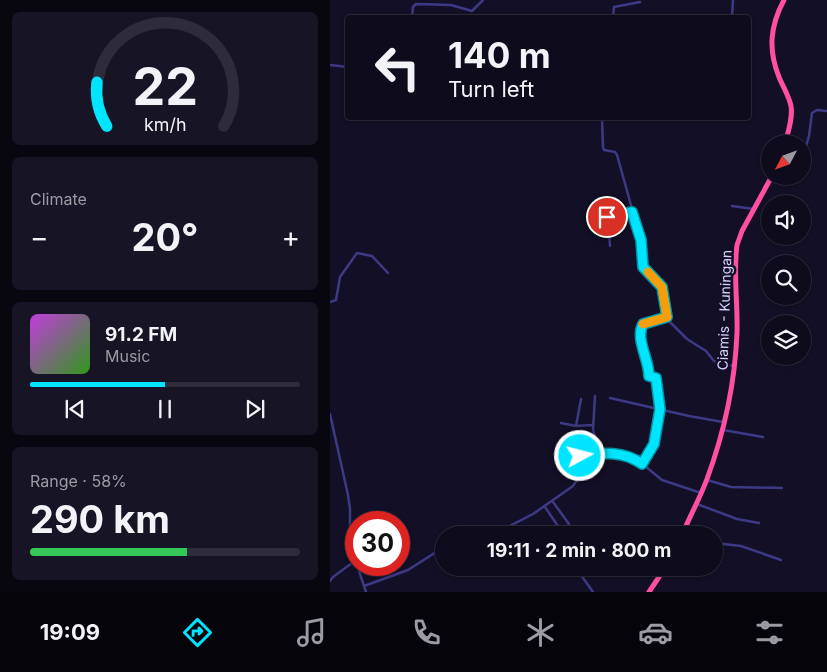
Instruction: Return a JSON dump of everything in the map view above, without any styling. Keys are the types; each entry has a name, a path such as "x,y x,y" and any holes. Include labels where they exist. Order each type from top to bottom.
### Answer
{"highway":[{"path":"784,0 775,21 771,48 776,71 791,107 787,135"},
{"name":"Ciamis - Kuningan","path":"686,526 707,480 724,422 737,334 737,248 742,231 767,185"},
{"path":"649,592 660,576"}],"street":[{"path":"412,15 413,7 416,4 451,5 472,11 483,0"},
{"path":"732,15 733,0"},
{"path":"613,15 614,7 640,2"},
{"path":"330,65 345,67"},
{"path":"809,135 813,112 817,110 827,111"},
{"path":"602,120 603,147 604,150 615,152 617,155 641,240 643,267 662,287 667,317 679,332 706,351 714,361 733,366"},
{"path":"732,206 755,209"},
{"path":"610,246 608,216 632,212"},
{"path":"330,302 336,300 340,277 357,253 372,256 388,273"},
{"path":"642,464 654,444 660,409 656,378 649,376 649,366 641,341 641,327 644,323 667,317"},
{"path":"595,396 593,430 600,453"},
{"path":"610,398 724,422"},
{"path":"576,426 580,399"},
{"path":"330,414 350,511"},
{"path":"561,424 576,426 593,425"},
{"path":"722,430 763,438"},
{"path":"511,526 553,502 576,483 578,478 576,458 600,453 620,453 642,464 662,480 701,493"},
{"path":"707,480 731,487 782,488"},
{"path":"553,502 569,524 568,526"},
{"path":"696,503 737,520 759,523"},
{"path":"545,507 558,526"},
{"path":"723,543 740,546 781,560"},
{"path":"364,586 408,570 435,554"},
{"path":"330,581 345,570"},
{"path":"361,576 366,592"},
{"path":"582,576 593,592"}],"slow traffic":[{"path":"643,324 667,317 662,287 648,272"}],"route":[{"path":"580,456 603,452 620,453 642,464 654,444 656,423 660,409 656,378 649,376 649,366 641,341 641,330 643,324 667,317 664,292 656,279 643,267 641,240 632,212 609,215 607,217"}]}
